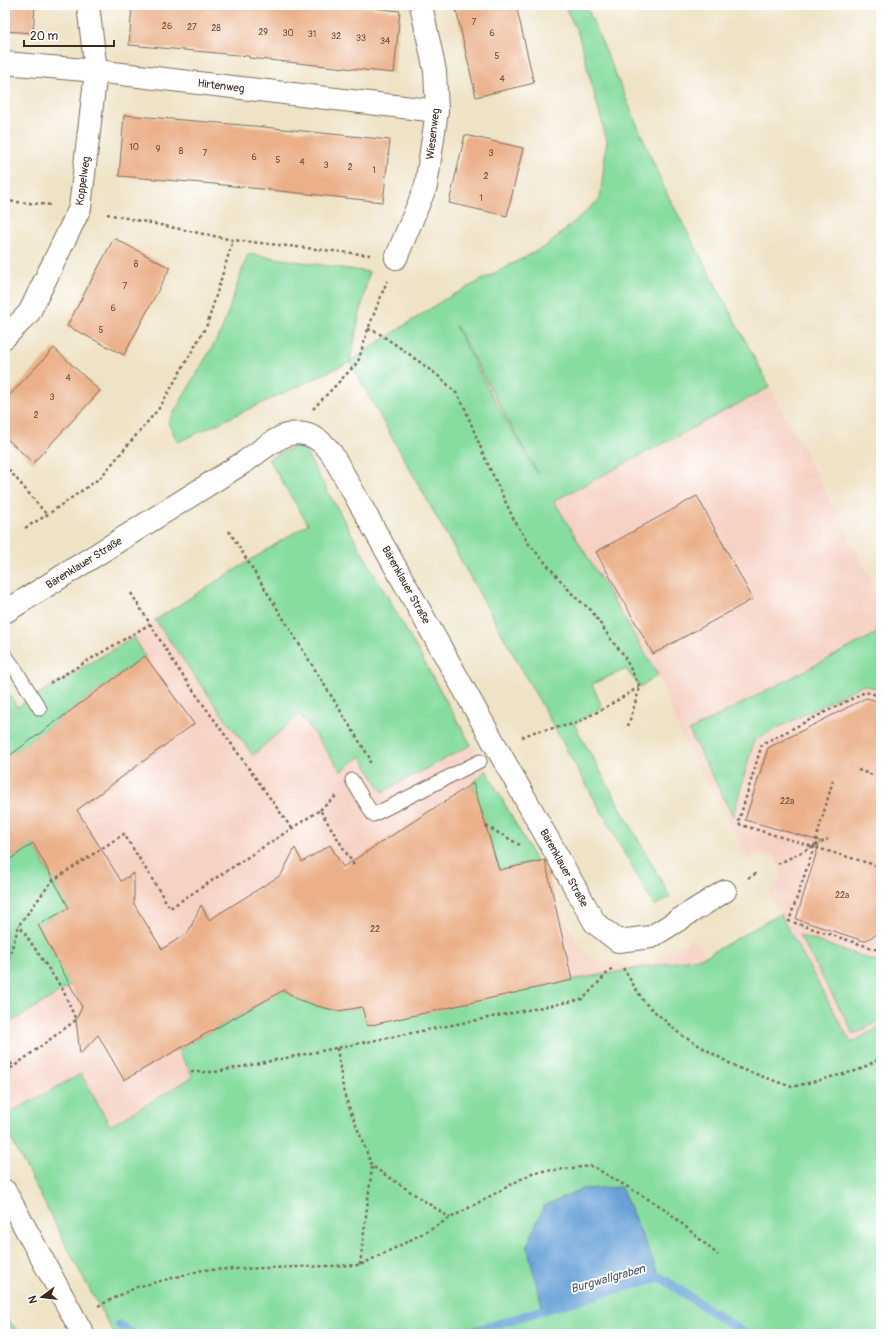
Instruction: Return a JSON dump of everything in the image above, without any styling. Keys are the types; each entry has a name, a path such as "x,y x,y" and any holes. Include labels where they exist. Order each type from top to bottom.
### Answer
{"street":[{"name":"Koppelweg","path":"5,337 29,313 80,208 96,71 88,5"},
{"name":"Wiesenweg","path":"396,258 426,186 437,111 435,71 421,5"},
{"name":"Hirtenweg","path":"5,63 96,71 437,111"},
{"name":"Bärenklauer Straße","path":"5,612 246,461 279,438 296,432 306,434 322,442 332,454 490,757 595,923 618,952"},
{"path":"618,952 651,937 725,891"},
{"path":"5,1192 79,1326"}],"lane":[{"path":"5,655 14,666 40,709"},
{"path":"352,780 373,815 490,757"}],"path":[{"path":"5,201 80,208 233,240 396,258"},
{"path":"25,528 47,515 100,478 160,407 207,325 233,240"},
{"path":"368,329 377,332 414,358 441,378 457,394 464,406 484,456 514,520 534,550 575,597 591,610 612,641 623,654 640,687 628,726"},
{"path":"5,465 47,515"},
{"path":"5,970 19,925 52,881 124,834 170,908 320,810 371,760 229,530"},
{"path":"130,593 178,669 292,828"},
{"path":"31,694 150,624"},
{"path":"490,757 510,742 534,732 574,724 640,687"},
{"path":"875,865 738,824 762,744 865,692 881,696"},
{"path":"858,770 881,778"},
{"path":"833,780 814,847 789,921 881,951"},
{"path":"320,810 354,867"},
{"path":"486,826 526,849"},
{"path":"778,864 828,839"},
{"path":"5,1071 13,1067 76,1020 63,990 19,925"},
{"path":"190,1072 215,1072 583,999 618,952 644,1002 649,1007 681,1035 736,1067 792,1087 859,1070 881,1058"},
{"path":"337,1048 344,1094 372,1166 360,1265"},
{"path":"5,1052 13,1067"},
{"path":"372,1166 450,1218"},
{"path":"79,1326 137,1287 203,1270 360,1265 403,1244 534,1172 592,1166 665,1209 718,1255"}],"shaded area":[{"path":"770,387 881,597 881,1235 664,1112 142,1194 25,1104 5,1115 5,687 17,707 41,690 308,524 268,459 301,444 472,744 536,861 545,860 552,894 578,945 592,958 629,967 650,963 694,938 705,956 780,914 768,894 783,875 778,864 772,854 748,857 681,735 658,675 554,501"}],"green space":[{"path":"564,5 586,5 665,190 770,387 554,501 658,675 640,687 626,669 592,684 602,707 574,724 670,897 654,906 350,362 178,442 168,423 221,332 248,254 369,272 350,361 442,301 548,245 600,199 607,141 578,33","holes":["456,326 538,474 493,398"]},
{"path":"301,444 471,745 382,792 361,756 341,771 300,714 253,755 218,709 155,620 308,524 268,459"},
{"path":"881,631 881,689 862,685 754,740 733,816 689,731"},
{"path":"134,637 145,656 5,759 5,687 17,707"},
{"path":"486,770 536,861 499,870 473,783"},
{"path":"32,843 69,908 38,925 71,985 5,1026 5,863"},
{"path":"780,914 851,1043 881,1026 881,1334 114,1334 5,1127 5,1115 81,1074 110,1126 193,1077 178,1050 274,996 255,963 288,993 308,1003 338,1011 571,980 704,957"},
{"path":"799,935 881,963 881,1020 854,1034"},
{"path":"5,1318 22,1334 5,1334"}],"water":[{"path":"621,1187 660,1277 543,1310 527,1246 544,1206 582,1189"}],"building":[{"path":"5,5 35,5 33,33 5,31"},
{"path":"132,5 344,5 400,11 394,73 249,58 249,56 129,45"},
{"path":"455,5 516,5 534,83 476,97"},
{"path":"124,115 254,126 390,140 383,202 214,184 119,176"},
{"path":"465,135 523,148 507,216 449,203"},
{"path":"114,238 170,268 124,355 67,326"},
{"path":"54,348 100,391 33,463 5,437 5,400"},
{"path":"697,496 753,599 653,654 596,552"},
{"path":"145,656 194,724 77,810 121,881 134,873 134,904 162,949 188,933 201,905 209,920 281,875 295,848 302,862 330,845 343,867 473,783 499,870 545,860 572,980 367,1026 362,1007 338,1011 297,999 284,990 124,1080 98,1035 80,1054 76,1020 82,1007 38,925 69,908 33,843 5,863 5,759"},
{"path":"866,698 881,702 881,932 864,941 796,919 820,841 745,820 768,748"}],"waterway":[{"name":"Burgwallgraben","path":"465,1334 660,1277 745,1334"},
{"name":"Burgwallgraben","path":"119,1325 133,1334"}]}
